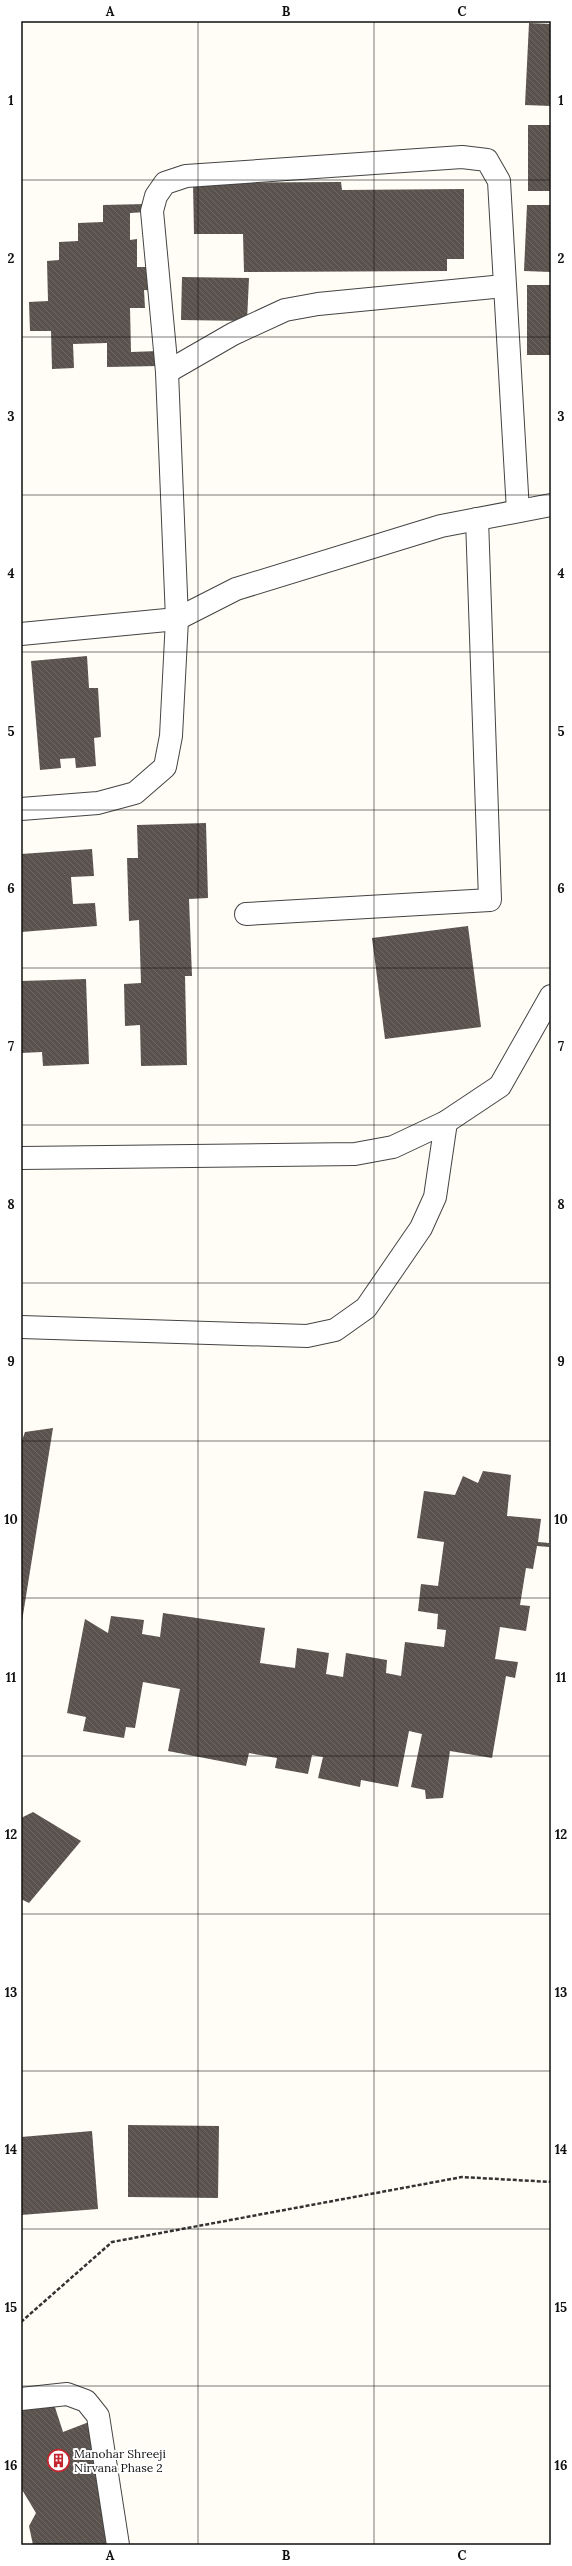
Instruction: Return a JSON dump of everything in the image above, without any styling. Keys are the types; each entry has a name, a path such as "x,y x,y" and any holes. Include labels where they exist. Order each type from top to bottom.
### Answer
{"street":[{"path":"21,809 98,803 135,793 165,767 171,736 177,619 166,372 152,211 156,196 165,182 186,176 462,157 487,160 499,181 518,511"},
{"path":"166,372 233,334 285,310 318,304 504,286"},
{"path":"21,634 177,619 236,589 441,526 551,505"},
{"path":"246,914 490,900 477,519"},
{"path":"21,1158 355,1154 394,1147 446,1122 500,1086 551,996"},
{"path":"21,1327 307,1336 335,1330 366,1308 420,1228 435,1197 446,1122"},
{"path":"21,2398 67,2394 86,2401 98,2416 118,2545"}],"path":[{"path":"21,2322 112,2242 462,2177 551,2182"}],"building":[{"path":"529,23 551,24 551,106 525,105"},
{"path":"528,125 551,125 551,191 528,191"},
{"path":"341,182 342,190 464,189 464,259 447,259 447,271 244,272 243,234 194,234 193,183"},
{"path":"146,204 146,212 130,213 130,240 137,239 137,267 157,267 157,291 144,290 145,308 130,308 131,352 159,351 159,366 107,367 107,343 73,344 74,368 52,369 51,331 30,331 29,302 48,301 47,261 59,260 59,242 78,241 78,223 103,222 103,205"},
{"path":"527,205 551,205 551,272 524,271"},
{"path":"182,277 249,278 247,321 181,320"},
{"path":"527,285 551,285 551,355 527,355"},
{"path":"87,656 89,688 98,688 101,737 94,738 96,766 76,768 75,758 60,759 61,768 40,770 31,661"},
{"path":"206,823 208,898 189,899 192,976 185,976 187,1065 141,1066 140,1025 125,1026 124,984 141,983 139,920 129,921 127,858 138,858 137,825"},
{"path":"92,849 94,876 71,877 73,904 95,903 97,926 21,932 21,854"},
{"path":"468,926 481,1027 385,1039 372,938"},
{"path":"86,979 89,1064 43,1066 42,1052 21,1053 21,981"},
{"path":"53,1428 21,1621 21,1443 25,1432"},
{"path":"483,1471 511,1475 507,1516 541,1519 538,1542 549,1543 549,1547 537,1546 533,1569 526,1568 520,1605 530,1606 526,1631 500,1627 495,1659 518,1662 515,1678 506,1676 492,1758 450,1751 443,1798 426,1799 425,1790 411,1787 422,1734 409,1731 398,1787 361,1780 360,1787 318,1778 323,1757 312,1755 308,1774 275,1768 277,1758 249,1753 246,1766 168,1751 180,1689 143,1682 135,1728 126,1727 124,1738 83,1731 86,1717 67,1713 85,1619 108,1633 111,1616 144,1620 142,1634 160,1637 163,1613 265,1628 260,1663 295,1668 297,1648 329,1653 326,1674 343,1677 346,1653 387,1660 386,1673 401,1676 405,1642 444,1647 446,1630 437,1629 438,1614 418,1611 421,1584 438,1586 444,1542 417,1538 424,1491 455,1495 463,1476 478,1483"},
{"path":"33,1812 81,1841 29,1903 21,1899 21,1818"},
{"path":"128,2125 219,2126 218,2198 128,2197"},
{"path":"92,2131 98,2209 21,2215 21,2137"},
{"name":"Manohar Shreeji Nirvana Phase 2","path":"53,2401 63,2432 89,2422 107,2545 33,2545 29,2526 36,2513 21,2488 21,2405"}],"place":[{"name":"Manohar Shreeji Nirvana Phase 2","path":"58,2460"}]}
